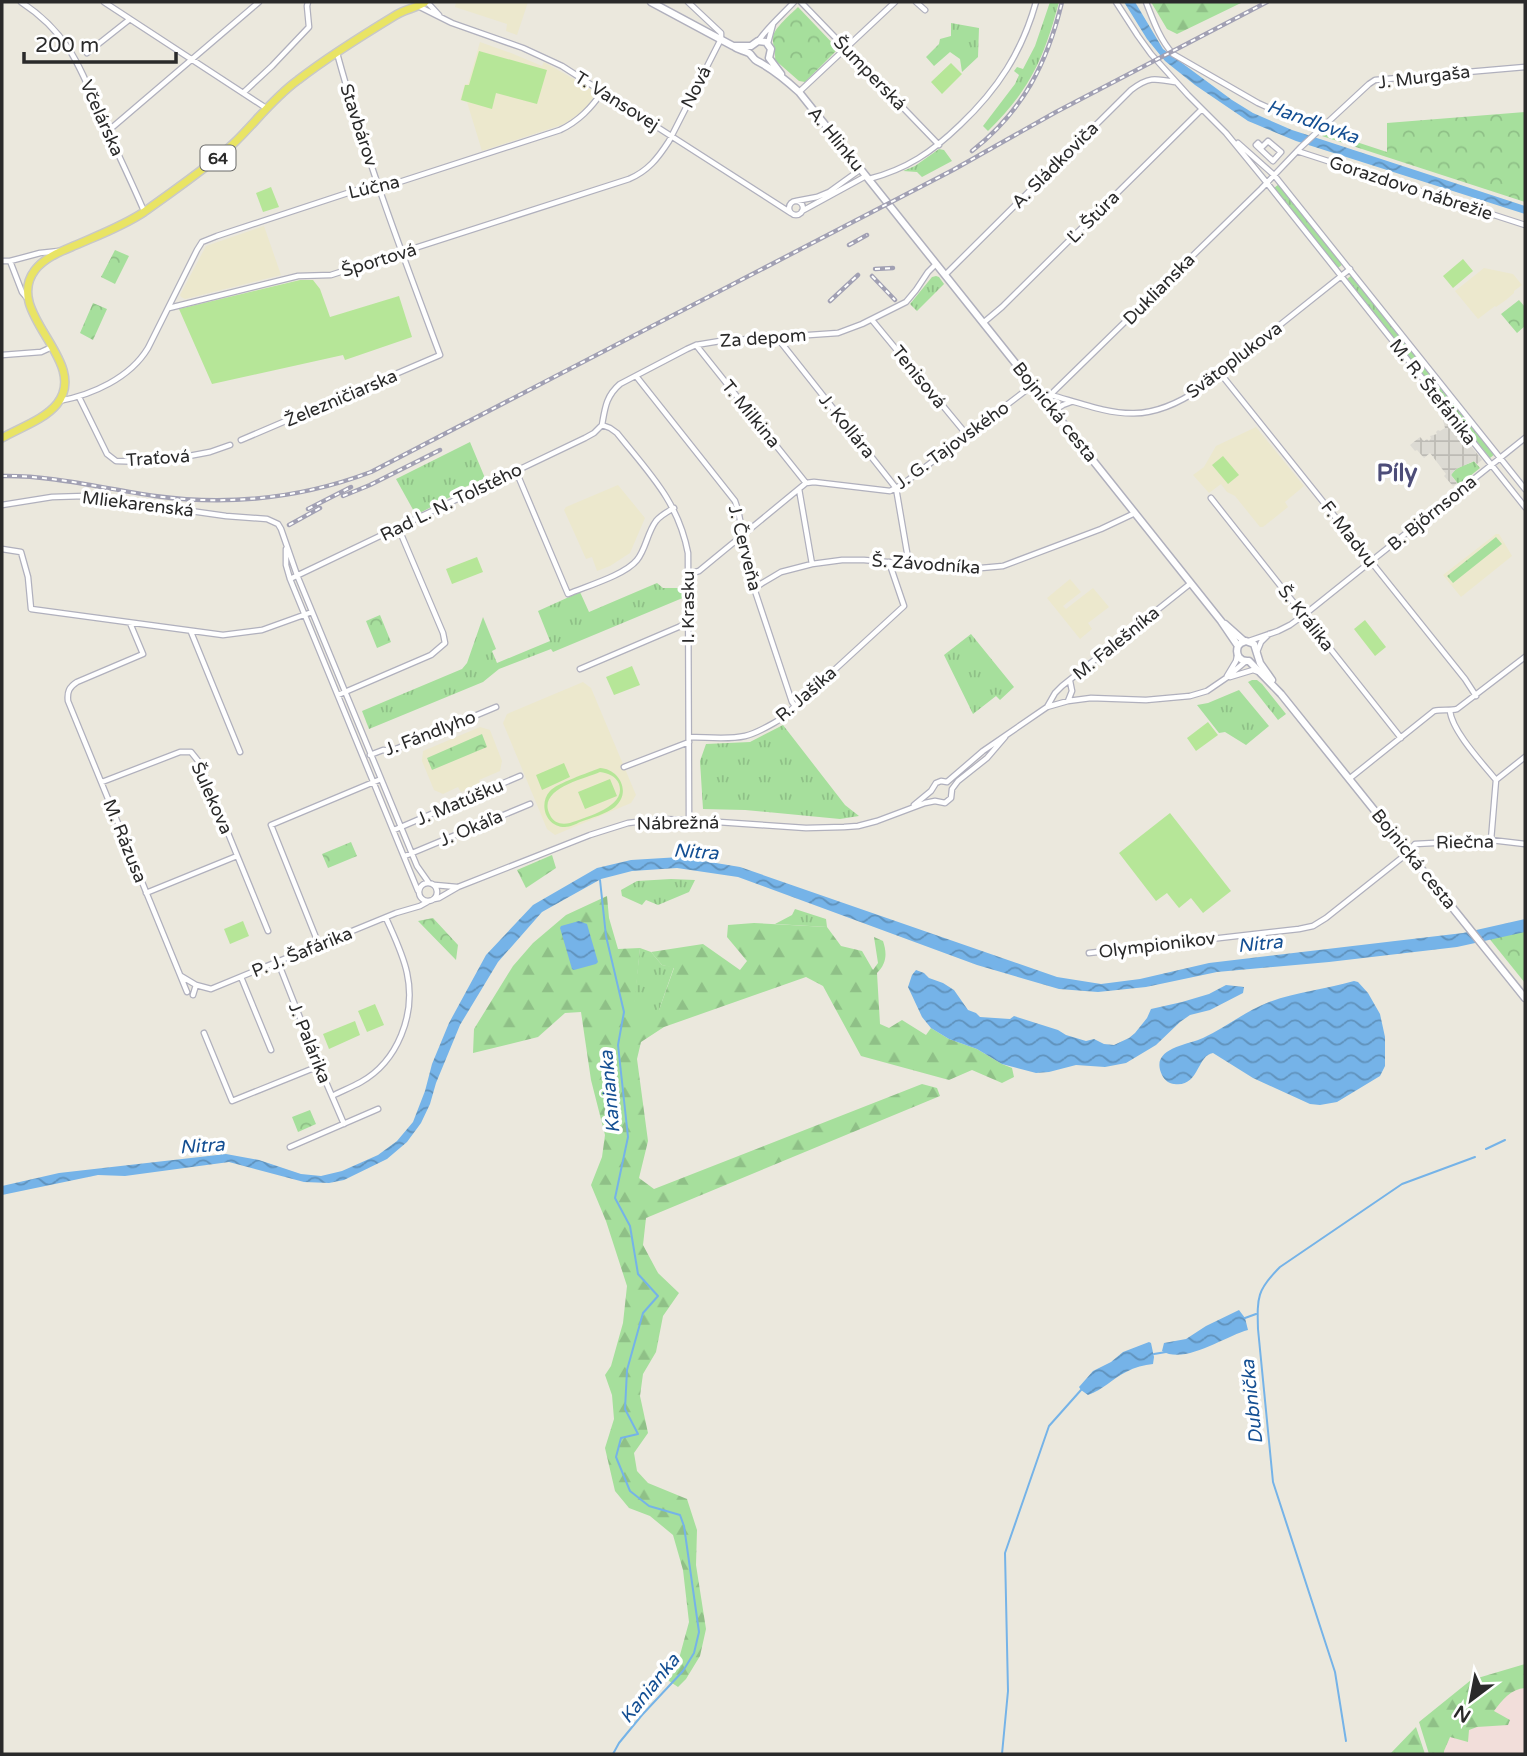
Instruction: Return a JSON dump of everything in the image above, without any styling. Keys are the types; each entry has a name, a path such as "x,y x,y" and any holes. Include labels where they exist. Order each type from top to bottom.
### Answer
{"main road":[{"name":"64","path":"43,263 144,212 217,158 288,87 337,52 416,3"},
{"path":"2,438 46,414 59,401 64,385 64,372 34,316 27,292 30,279 43,263"}],"street":[{"name":"Včelárska","path":"20,2 45,19 79,65 144,212"},
{"path":"106,2 266,108"},
{"path":"108,131 259,2"},
{"path":"243,93 309,27 308,2"},
{"name":"A. Hlinku","path":"650,2 736,49 751,50 756,61 782,76 799,92 888,204"},
{"name":"A. Hlinku","path":"688,2 721,33 720,39"},
{"path":"751,50 767,28 794,2"},
{"name":"Šumperská","path":"801,2 939,145"},
{"path":"799,92 895,2"},
{"path":"916,2 925,10"},
{"path":"790,205 791,213 798,215 867,178 896,171 917,161 939,145 981,104 1004,75 1019,49 1036,2"},
{"path":"1116,2 1138,36 1175,82 1226,133"},
{"path":"1146,2 1157,29 1173,54 1258,103 1323,126"},
{"name":"T. Vansovej","path":"416,3 442,18"},
{"name":"T. Vansovej","path":"416,3 442,18 545,57 603,91 791,213"},
{"path":"87,53 130,19"},
{"path":"768,43 774,23"},
{"name":"Nová","path":"672,135 720,39"},
{"path":"759,40 768,43 772,50 769,58 761,62"},
{"name":"Stavbárov","path":"337,52 401,252 440,355"},
{"name":"A. Hlinku","path":"769,58 782,76"},
{"name":"J. Murgaša","path":"1274,175 1317,131 1375,80 1525,66"},
{"name":"A. Sládkoviča","path":"945,275 1131,90 1143,80 1151,78 1175,82"},
{"name":"Lúčna","path":"169,308 202,242 349,192 372,185 384,187 560,130 585,114 603,91"},
{"name":"Ľ. Štúra","path":"983,323 1202,109"},
{"name":"M. R. Štefánika","path":"1226,133 1274,175 1525,489"},
{"name":"M. R. Štefánika","path":"1226,133 1525,507"},
{"name":"Športová","path":"169,308 298,276 331,275 629,179 643,173 659,156 672,135"},
{"path":"1268,141 1281,152 1273,161 1256,145 1258,143 1262,147 1268,141"},
{"name":"Gorazdovo nábrežie","path":"1299,149 1525,225"},
{"path":"782,206 829,192 861,169"},
{"path":"1267,183 1274,175"},
{"name":"Duklianska","path":"1048,398 1267,183"},
{"path":"796,201 801,203 802,211"},
{"name":"Bojnická cesta","path":"888,204 1033,385 1048,398 1053,411 1221,621 1238,646"},
{"path":"29,300 6,261 65,250"},
{"path":"32,255 43,263"},
{"name":"Za depom","path":"602,425 608,397 620,384 696,345 838,333 906,302 936,264"},
{"path":"1341,276 1350,270"},
{"name":"Svätoplukova","path":"1048,398 1127,414 1166,407 1188,397 1341,276"},
{"path":"59,401 79,397 124,374 139,361 148,348 169,308"},
{"name":"Tenisová","path":"872,319 967,435"},
{"name":"J. Kollára","path":"779,337 797,364 896,488 909,564"},
{"name":"T. Milkina","path":"696,345 806,483"},
{"path":"2,355 41,352 52,347"},
{"name":"Železničiarska","path":"241,440 440,355"},
{"name":"F. Madvu","path":"1220,373 1476,696"},
{"name":"J. Červeňa","path":"636,376 729,492 738,510 754,588 795,706"},
{"name":"J. G. Tajovského","path":"806,483 891,491 1033,385"},
{"name":"Traťová","path":"79,397 107,454 116,461 148,462 173,459 230,445"},
{"path":"1053,411 1073,402"},
{"name":"Rad L. N. Tolstého","path":"290,579 594,433 602,425"},
{"name":"I. Krasku","path":"602,425 617,433 665,493 674,508 688,553 689,820"},
{"name":"B. Bjőrnsona","path":"1246,641 1270,634 1304,615 1525,439"},
{"path":"516,471 568,594 620,572 634,563 639,558 654,524 663,514 674,508"},
{"path":"688,574 699,570 806,483"},
{"path":"799,489 812,564"},
{"name":"Mliekarenská","path":"2,505 52,497 80,496 267,519 280,527 285,541"},
{"name":"Š. Králika","path":"1211,498 1401,738"},
{"name":"Š. Závodníka","path":"754,588 781,572 842,560 970,569 1003,566 1101,529 1135,513"},
{"path":"338,695 431,655 445,643 398,527"},
{"path":"285,541 417,866 437,892 431,900 424,900 419,893 304,614 286,565 285,541"},
{"path":"2,549 21,552 28,577 31,609 223,635 262,630 312,612"},
{"name":"R. Jašíka","path":"689,739 747,736 780,719 795,706 904,606 888,562"},
{"name":"M. Falešníka","path":"1047,708 1062,686 1191,583"},
{"name":"Bojnická cesta","path":"1221,621 1255,645 1262,667 1281,694 1525,998"},
{"name":"M. Rázusa","path":"130,623 143,654 72,685 68,690 68,701 187,992"},
{"path":"580,669 688,624"},
{"path":"190,631 240,752"},
{"name":"B. Bjőrnsona","path":"1257,653 1261,642 1270,634"},
{"path":"1226,678 1236,661 1238,646 1246,641"},
{"path":"1248,661 1254,659 1257,653"},
{"name":"Bojnická cesta","path":"1237,655 1248,661 1281,694"},
{"path":"1349,779 1434,711 1457,709 1525,657"},
{"name":"Nábrežná","path":"907,810 931,791 937,782 947,782 983,751 1047,708 1068,701 1091,698 1146,700 1190,696 1207,691 1248,661"},
{"name":"Nábrežná","path":"1226,678 1253,670 1260,672"},
{"path":"1068,701 1072,691 1070,681"},
{"path":"1062,686 1068,701"},
{"name":"J. Fándlyho","path":"364,758 383,750 391,751 496,707"},
{"path":"1450,711 1453,723 1464,740 1496,780 1491,840"},
{"name":"Nábrežná","path":"431,900 590,835 628,823 661,819 806,828 844,827 877,821 936,801 942,803 952,796 958,781 987,758 1005,737"},
{"path":"624,767 689,739"},
{"name":"Šulekova","path":"102,782 180,752 191,752 199,762 268,931"},
{"path":"1496,780 1525,757"},
{"name":"J. Matúšku","path":"394,830 520,776"},
{"path":"319,945 271,825 382,779"},
{"path":"947,782 953,789"},
{"path":"931,791 936,801"},
{"name":"J. Okáľa","path":"405,856 530,804"},
{"name":"Riečna","path":"1408,851 1415,844 1491,840 1525,844"},
{"name":"Olympionikov","path":"1089,953 1313,926 1408,851"},
{"path":"146,893 237,856"},
{"path":"407,910 422,884 432,884"},
{"name":"Nábrežná","path":"432,884 458,887"},
{"name":"P. J. Šafárika","path":"197,985 212,989 431,900"},
{"path":"332,1096 363,1081 375,1071 397,1045 408,1016 408,974 386,918"},
{"name":"J. Palárika","path":"278,962 344,1124"},
{"path":"180,975 197,985 192,995"},
{"path":"241,977 271,1050"},
{"path":"204,1033 232,1101 319,1066"},
{"path":"290,1147 378,1109"}],"shaded area":[{"path":"456,2 528,2 517,35 506,31 507,24 455,7"},
{"path":"480,42 542,66 544,62 593,90 595,97 582,112 564,124 482,151 467,102 460,100 465,84 468,84"},
{"path":"264,226 281,275 185,299 181,297 206,246"},
{"path":"1484,268 1513,274 1522,285 1478,319 1455,291"},
{"path":"1446,415 1482,460 1477,464 1474,461 1456,469 1451,475 1457,483 1453,486 1430,453 1424,458 1410,445 1420,437 1429,441 1430,436 1445,428 1442,417"},
{"path":"1256,427 1304,486 1285,502 1288,507 1263,527 1260,527 1235,496 1227,492 1221,484 1209,493 1193,475 1204,467 1216,446"},
{"path":"618,485 645,518 630,553 597,571 592,557 586,559 564,510"},
{"path":"1499,534 1512,556 1461,597 1443,575"},
{"path":"1070,579 1081,592 1063,606 1066,609 1093,588 1109,607 1088,623 1092,629 1080,639 1047,598"},
{"path":"583,682 591,688 636,795 631,803 555,835 547,829 503,723 507,714"},
{"path":"480,727 490,730 502,761 500,771 461,792 458,787 443,794 434,790 422,761 423,751"},
{"path":"1525,1664 1525,1754 1429,1754"}],"green space":[{"path":"1050,2 1059,2 1034,72 1015,101 988,131 983,126 1015,84 1019,75 1014,71 1017,67 1023,69 1035,46"},
{"path":"1151,2 1243,2 1177,34 1167,29"},
{"path":"798,7 838,49 805,82 799,81 775,60 773,42 776,29"},
{"path":"951,23 979,28 978,57 962,72 960,59 950,52 934,66 926,57 939,44 940,39 951,36"},
{"path":"479,51 547,70 537,104 496,93 492,109 461,100 465,85 469,85"},
{"path":"951,63 962,74 942,94 931,82"},
{"path":"1525,112 1525,202 1322,136 1326,132 1387,152 1387,123"},
{"path":"939,149 944,150 952,161 922,177 917,172 903,171 915,166"},
{"path":"1279,184 1343,264 1338,268 1274,188"},
{"path":"271,187 279,207 263,212 256,193"},
{"path":"115,250 129,256 115,284 101,277"},
{"path":"1463,259 1473,271 1453,288 1443,276"},
{"path":"1352,275 1495,454 1490,458 1347,279"},
{"path":"936,276 944,284 917,311 910,304 932,277"},
{"path":"300,280 313,280 320,289 330,317 399,296 412,337 345,360 343,355 212,384 179,309"},
{"path":"1519,300 1525,307 1525,326 1517,333 1501,314"},
{"path":"93,303 107,309 93,340 80,333"},
{"path":"470,442 485,478 454,492 454,495 416,515 396,479"},
{"path":"1223,456 1239,475 1228,484 1212,465"},
{"path":"1474,461 1480,468 1459,485 1451,475 1458,468"},
{"path":"1496,537 1502,544 1453,583 1447,576"},
{"path":"477,557 483,572 452,584 446,569"},
{"path":"657,583 663,588 682,588 685,597 553,652 551,649 499,669 483,682 369,729 362,711 462,669 467,663 483,617 496,649 492,651 497,663 550,641 538,611 580,592 589,612"},
{"path":"380,615 391,642 377,648 366,621"},
{"path":"1365,620 1386,647 1375,656 1354,629"},
{"path":"971,634 1014,687 1000,700 996,696 973,714 944,655"},
{"path":"632,666 640,685 614,695 606,677"},
{"path":"1252,680 1262,684 1286,714 1278,720 1248,682"},
{"path":"1239,690 1269,726 1246,745 1225,732 1219,733 1197,705"},
{"path":"1208,722 1218,735 1196,751 1187,738"},
{"path":"783,725 845,805 859,816 840,819 703,809 700,761 706,744 750,742"},
{"path":"482,734 487,747 432,770 427,758"},
{"path":"564,763 570,777 542,790 536,775"},
{"path":"600,768 613,772 621,782 622,795 615,807 571,826 558,826 553,823 544,808 546,796 550,791","holes":["600,772 609,774 618,781 620,792 617,799 594,814 570,823 556,822 547,806 555,792"]},
{"path":"610,779 617,796 585,809 578,792"},
{"path":"1170,813 1231,891 1203,913 1191,898 1179,908 1167,893 1156,901 1119,853"},
{"path":"351,842 357,856 328,868 322,854"},
{"path":"552,855 556,868 526,888 517,870"},
{"path":"695,880 689,892 658,905 646,900 642,905 622,896 621,890 637,881"},
{"path":"607,896 609,918 618,949 640,948 634,1010 659,1010 674,968 662,965 651,952 703,944 740,970 747,961 727,937 728,925 754,923 827,927 841,946 862,951 873,970 878,963 874,937 883,941 885,958 877,973 880,1024 889,1028 902,1020 926,1035 931,1028 1012,1068 1014,1077 1002,1083 972,1070 949,1080 861,1056 823,986 806,977 664,1027 641,1042 637,1059 648,1141 639,1178 654,1189 922,1084 937,1088 940,1096 646,1218 643,1245 658,1273 679,1293 663,1316 656,1352 643,1374 640,1396 648,1433 634,1453 637,1471 648,1483 687,1499 697,1530 696,1565 706,1629 700,1656 678,1687 666,1679 680,1655 689,1622 683,1570 673,1535 650,1516 629,1508 615,1491 605,1448 614,1419 612,1395 605,1375 611,1366 623,1323 627,1286 591,1185 602,1157 605,1135 591,1080 581,1012 565,1013 538,1037 473,1053 474,1029 513,966 533,943 566,915"},
{"path":"795,909 826,919 827,927 775,924 792,915"},
{"path":"433,918 458,945 456,960 418,921"},
{"path":"243,921 249,936 230,944 224,929"},
{"path":"1525,929 1525,983 1488,937"},
{"path":"640,948 651,952 662,965 674,967 659,1010 633,1011"},
{"path":"375,1004 384,1025 367,1032 358,1011"},
{"path":"355,1021 360,1035 329,1049 323,1034"},
{"path":"310,1110 316,1124 298,1132 292,1117"},
{"path":"1525,1664 1525,1688 1511,1693 1494,1711 1510,1720 1508,1725 1477,1727 1469,1730 1468,1742 1450,1737 1444,1754 1429,1754 1419,1722 1471,1680"},
{"path":"1416,1727 1425,1754 1390,1754"}],"water":[{"path":"1124,2 1135,2 1163,49 1253,113 1292,130 1525,206 1525,214 1296,141 1248,121 1165,61 1147,39"},
{"path":"680,857 740,867 1057,977 1101,984 1140,979 1209,963 1463,933 1525,919 1525,932 1457,947 1217,972 1146,987 1098,992 1059,989 977,965 738,877 677,868 632,871 601,879 542,912 498,962 460,1025 421,1123 407,1142 387,1159 344,1180 329,1183 304,1182 229,1162 125,1176 98,1175 2,1195 2,1186 59,1173 226,1154 259,1160 301,1174 321,1176 342,1171 378,1155 397,1141 413,1122 449,1023 486,955 533,905 597,868 631,860"},
{"path":"579,921 587,924 598,962 574,970 560,928"},
{"path":"916,970 954,990 968,1010 980,1017 1010,1019 1014,1016 1086,1041 1094,1039 1114,1045 1135,1033 1151,1009 1209,994 1226,985 1244,987 1243,993 1210,1010 1190,1015 1156,1045 1126,1063 1105,1067 1076,1065 1036,1073 1002,1064 931,1028 922,1017 908,987"},
{"path":"1354,981 1368,993 1380,1014 1385,1037 1385,1066 1380,1076 1337,1102 1310,1104 1253,1078 1213,1053 1204,1059 1188,1081 1182,1084 1171,1083 1162,1075 1159,1066 1161,1059 1172,1049 1203,1038 1269,1002"},
{"path":"1239,1310 1245,1318 1248,1330 1193,1352 1171,1354 1162,1351 1164,1343 1186,1339"},
{"path":"1149,1342 1154,1357 1153,1364 1129,1370 1088,1395 1081,1390 1079,1387 1093,1371 1123,1352"}],"waterway":[{"name":"Kanianka","path":"600,880 606,936 624,1012 618,1045 628,1137 615,1198 630,1226 638,1274 658,1296 643,1313 627,1370 625,1409 638,1434 621,1438 616,1457 630,1491 649,1506 680,1515 684,1526 699,1632 694,1653 683,1671 642,1715 613,1754"},
{"name":"Dubnička","path":"1486,1149 1505,1140"},
{"name":"Dubnička","path":"1346,1741 1335,1672 1273,1482 1258,1329 1258,1301 1263,1288 1280,1267 1402,1184 1475,1157"},
{"path":"1245,1318 1256,1314"},
{"path":"1154,1354 1166,1352"},
{"path":"1002,1754 1008,1691 1005,1553 1049,1426 1081,1390"}],"railway":[{"path":"972,151 1005,120 1030,85 1049,46 1062,2"},
{"path":"2,476 40,478 182,499 237,500 292,494 371,472 953,170 1056,112 1267,2"},
{"path":"849,245 867,235"},
{"path":"875,269 893,268"},
{"path":"830,301 858,275"},
{"path":"872,276 895,300"},
{"path":"343,496 440,450"},
{"path":"308,509 351,487"},
{"path":"289,525 320,508"}],"district":[{"name":"Píly","path":"1397,473"}],"water label":[{"name":"Handlovka","path":"1313,121"},
{"name":"Nitra","path":"696,851"},
{"name":"Nitra","path":"1260,943"},
{"name":"Nitra","path":"202,1145"}]}
